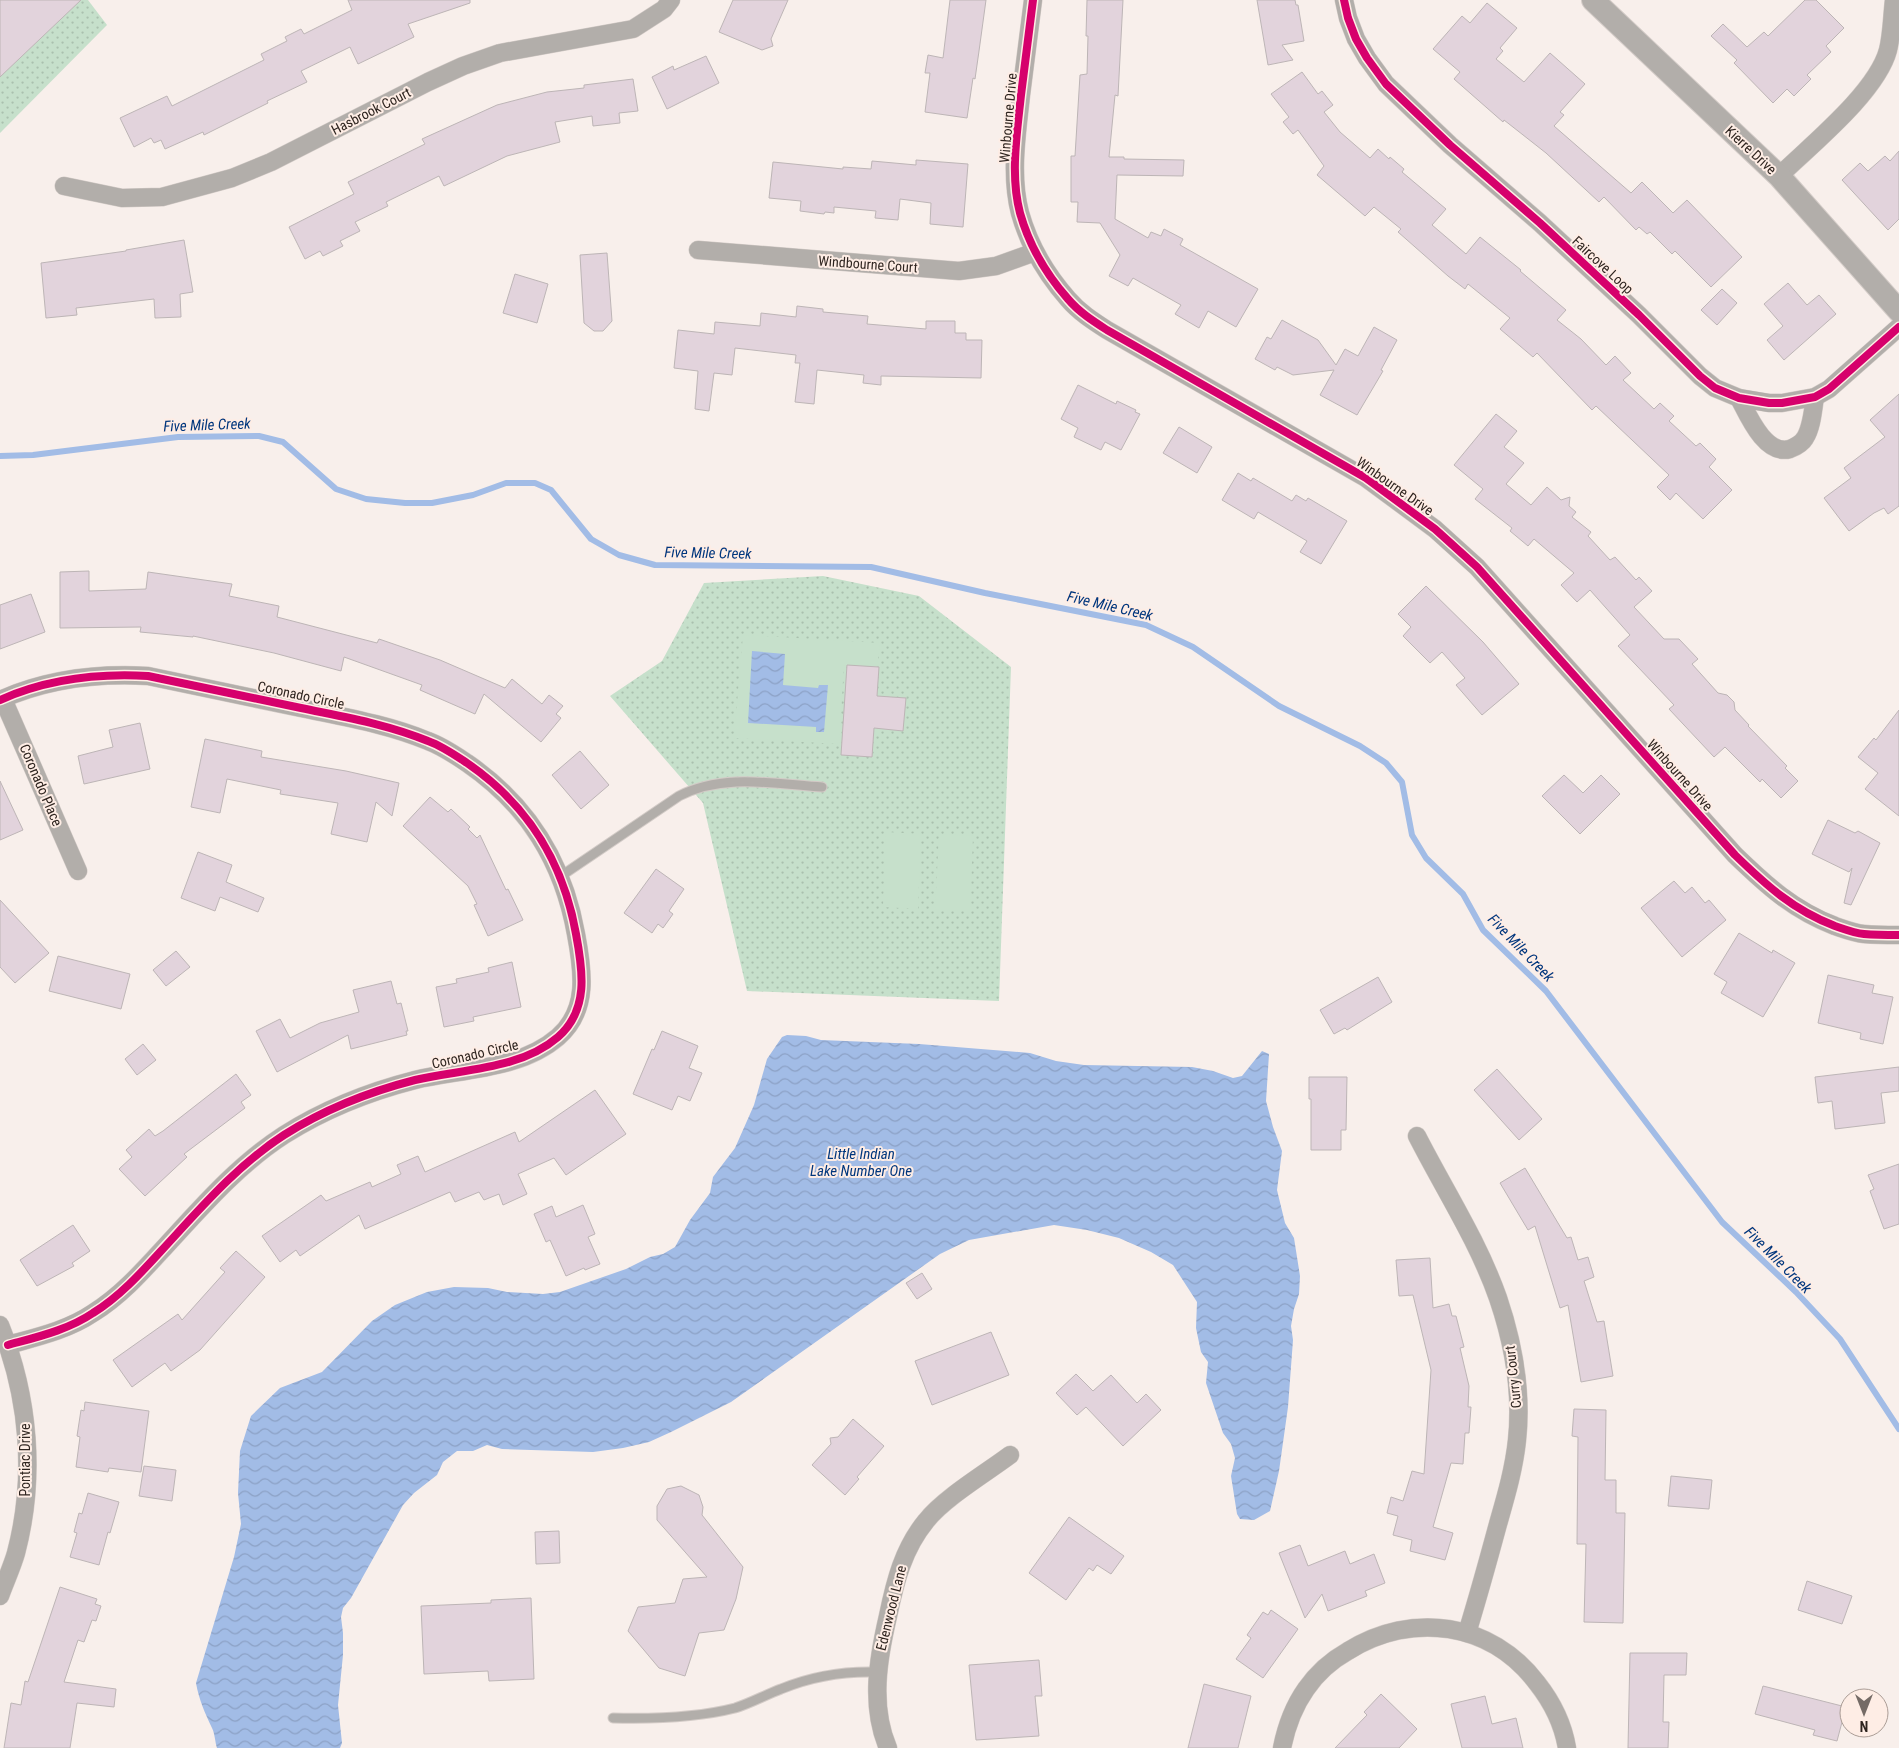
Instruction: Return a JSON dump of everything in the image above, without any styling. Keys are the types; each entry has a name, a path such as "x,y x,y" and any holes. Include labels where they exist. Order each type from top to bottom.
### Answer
{"street":[{"name":"Hasbrook Court","path":"64,186 122,198 162,197 232,178 271,162 463,66 500,53 633,29 664,9 672,0"},
{"name":"Winbourne Drive","path":"1033,0 1017,133 1015,168 1020,211 1035,252 1068,300 1107,330 1366,478 1435,529 1477,567 1735,855 1786,902 1817,919 1848,931 1863,934 1899,935"},
{"name":"Faircove Loop","path":"1344,0 1356,39 1386,84 1450,145 1540,223 1639,315 1700,376 1723,393 1739,398 1782,403 1815,396 1829,389 1899,327"},
{"name":"Kierre Drive","path":"1592,0 1779,176 1899,311"},
{"path":"1779,176 1855,103 1880,68 1888,50 1894,0"},
{"name":"Windbourne Court","path":"698,250 959,271 996,266 1035,252"},
{"path":"1739,398 1763,438 1777,449 1787,450 1796,446 1805,438 1815,396"},
{"name":"Coronado Circle","path":"2,700 44,684 89,676 118,674 148,676 361,720 404,732 430,742 452,753 484,775 529,820 549,852 561,876 576,930 581,960 582,989 574,1017 566,1030 535,1052 498,1064 417,1080 350,1099 306,1122 257,1154 236,1173 137,1277 93,1314 67,1328 8,1345"},
{"name":"Coronado Place","path":"2,700 78,871"},
{"name":"Curry Court","path":"1417,1136 1480,1256 1498,1298 1509,1337 1517,1394 1517,1438 1511,1479 1467,1633"},
{"name":"Pontiac Drive","path":"0,1325 18,1378 24,1411 28,1460 26,1503 21,1530 15,1555 0,1596"},
{"name":"Edenwood Lane","path":"888,1748 878,1710 877,1672 880,1650 896,1580 907,1550 926,1520 947,1501 1010,1455"},
{"path":"1282,1748 1294,1711 1306,1688 1336,1658 1362,1642 1392,1630 1428,1627 1454,1629 1467,1633 1508,1654 1529,1673 1547,1696 1558,1716 1567,1748"}],"lane":[{"path":"561,876 679,796 695,788 728,782 822,787"},
{"path":"613,1718 667,1718 702,1714 734,1708 813,1677 851,1671 877,1672"}],"green space":[{"path":"0,0 88,0 107,25 0,133"},
{"path":"823,576 919,596 1011,667 999,1001 747,991 703,803 610,696 662,661 704,583"},
{"path":"743,635 880,643 877,667 844,665 839,744 734,738"},
{"path":"886,832 921,834 918,909 883,907"},
{"path":"939,834 973,836 970,911 935,910"}],"water":[{"path":"752,651 785,654 783,685 818,688 819,685 828,685 824,732 816,732 816,727 748,723"},
{"name":"Little Indian Lake Number One","path":"787,1035 806,1036 821,1040 919,1044 1030,1053 1056,1061 1084,1065 1192,1067 1213,1071 1233,1078 1242,1076 1262,1051 1269,1054 1266,1101 1282,1151 1277,1190 1285,1223 1294,1238 1300,1276 1299,1294 1291,1326 1293,1340 1288,1407 1279,1471 1270,1511 1254,1520 1240,1519 1237,1514 1231,1476 1235,1458 1231,1444 1223,1433 1206,1383 1208,1362 1201,1352 1196,1328 1197,1302 1173,1265 1151,1252 1119,1238 1087,1230 1054,1225 969,1240 940,1254 731,1402 649,1442 593,1452 502,1449 487,1445 473,1451 457,1451 443,1462 437,1475 414,1493 403,1505 351,1598 343,1608 341,1617 343,1655 338,1705 342,1743 340,1748 217,1748 213,1730 202,1706 196,1683 234,1557 241,1524 238,1493 240,1451 251,1416 280,1388 322,1372 372,1321 395,1305 427,1292 454,1287 488,1288 507,1292 543,1294 560,1292 626,1269 675,1247 690,1220 710,1193 713,1177 735,1148 754,1105 767,1059 782,1037"}],"building":[{"path":"0,0 81,0 0,77"},
{"path":"348,0 470,0 470,3 408,24 414,37 358,64 350,47 301,71 307,82 204,135 203,132 165,149 161,140 154,143 151,138 134,147 120,118 167,96 172,106 264,60 261,54 287,41 285,37 301,29 304,34 352,10"},
{"path":"733,0 788,0 771,39 773,46 762,50 719,32"},
{"path":"950,0 986,0 975,79 973,78 967,118 925,112 930,73 925,73 928,55 943,58"},
{"path":"1087,0 1123,0 1118,96 1115,95 1109,157 1184,160 1183,176 1117,175 1115,219 1148,238 1151,232 1161,236 1164,229 1183,239 1180,245 1258,289 1236,327 1208,311 1199,328 1175,314 1181,305 1133,278 1128,286 1109,276 1120,255 1100,223 1077,222 1078,202 1071,202 1071,156 1075,156 1080,75 1087,74"},
{"path":"1257,0 1295,0 1296,5 1298,5 1304,41 1282,45 1293,60 1268,65"},
{"path":"1805,0 1816,0 1844,28 1826,46 1831,52 1807,75 1811,79 1794,96 1787,89 1773,103 1734,63 1737,60 1711,36 1723,24 1747,47 1764,32 1768,36"},
{"path":"1487,3 1517,28 1500,48 1503,51 1496,59 1524,82 1550,53 1585,84 1560,112 1564,115 1554,126 1631,193 1642,182 1673,213 1687,200 1742,257 1711,287 1675,251 1672,254 1650,232 1647,234 1639,227 1636,230 1604,197 1599,202 1546,153 1504,120 1503,122 1454,79 1460,72 1433,49 1462,16 1470,23"},
{"path":"706,56 719,83 667,109 652,77 673,66 674,70"},
{"path":"1302,72 1318,94 1322,91 1333,105 1324,112 1340,132 1370,158 1378,149 1389,159 1390,157 1404,169 1402,172 1446,209 1432,225 1466,254 1480,237 1521,270 1566,310 1557,320 1581,339 1606,365 1615,356 1631,373 1623,380 1654,409 1660,403 1674,416 1669,421 1696,446 1700,443 1716,459 1709,467 1732,490 1703,519 1676,493 1670,500 1657,487 1669,475 1596,406 1592,410 1537,353 1533,357 1500,329 1510,318 1468,284 1465,289 1448,276 1398,232 1401,229 1374,207 1365,216 1317,175 1324,166 1298,130 1293,134 1283,122 1289,117 1271,94"},
{"path":"633,79 638,111 619,113 620,123 593,126 592,116 555,122 560,142 507,156 444,186 439,176 386,202 388,206 355,222 360,231 340,241 343,246 323,256 320,251 305,259 289,227 354,194 348,182 425,144 422,139 497,105 547,92 584,88 584,85"},
{"path":"1899,151 1899,219 1888,230 1842,180 1860,163 1868,171 1885,156 1890,161"},
{"path":"916,160 968,164 963,227 930,224 931,203 900,199 898,220 875,218 876,211 834,207 834,213 825,212 824,214 800,211 801,201 769,198 773,162 843,169 843,167 871,169 872,161 916,165"},
{"path":"184,240 193,292 180,294 181,317 155,318 154,299 76,308 77,315 46,318 41,263 126,251"},
{"path":"607,253 612,321 603,331 594,331 584,323 580,255"},
{"path":"515,274 548,284 537,323 503,313"},
{"path":"1788,283 1807,305 1819,295 1836,314 1784,360 1767,340 1783,326 1764,304"},
{"path":"1722,289 1737,303 1717,325 1701,310"},
{"path":"797,306 823,309 823,312 868,316 867,324 926,329 926,321 955,321 955,333 966,333 966,340 982,340 981,378 881,376 881,385 863,383 864,375 817,370 814,404 795,402 800,363 795,363 796,355 735,348 732,375 714,373 709,411 695,409 698,371 674,368 678,330 714,334 715,322 760,326 761,313 796,317"},
{"path":"1282,320 1318,340 1336,365 1345,349 1358,356 1374,327 1397,340 1381,370 1383,371 1357,415 1320,395 1334,370 1293,375 1277,367 1275,370 1255,359 1267,337 1271,339"},
{"path":"1078,385 1116,404 1117,401 1136,410 1135,412 1140,414 1121,450 1105,442 1101,450 1074,437 1078,428 1061,419"},
{"path":"1899,394 1899,506 1888,514 1884,508 1874,513 1849,531 1824,498 1851,478 1844,468 1885,437 1870,420"},
{"path":"1496,414 1517,431 1504,447 1524,463 1506,484 1531,505 1547,487 1561,500 1570,497 1569,506 1576,512 1572,517 1591,532 1588,536 1610,560 1615,557 1636,580 1639,577 1652,591 1634,607 1664,639 1679,639 1698,659 1692,664 1718,693 1727,695 1734,702 1735,710 1787,766 1785,768 1798,781 1781,798 1762,779 1760,782 1725,747 1714,757 1669,709 1674,705 1618,646 1630,635 1590,590 1577,602 1561,585 1574,573 1534,539 1528,546 1510,531 1512,528 1475,499 1483,489 1454,465"},
{"path":"1179,427 1212,447 1197,473 1163,453"},
{"path":"1238,473 1251,481 1253,478 1292,501 1296,495 1306,501 1308,498 1347,521 1321,564 1300,552 1307,541 1258,512 1254,519 1222,500"},
{"path":"89,571 89,591 146,589 148,572 232,584 229,596 279,606 277,617 377,643 379,639 440,660 505,688 512,679 542,704 549,695 563,706 556,714 561,718 541,742 484,694 475,714 420,690 422,685 344,657 341,671 274,653 193,636 140,632 141,627 60,628 60,572"},
{"path":"1426,586 1483,642 1519,684 1482,715 1456,685 1465,678 1442,652 1430,663 1403,636 1411,627 1398,614"},
{"path":"31,594 45,632 0,649 0,605"},
{"path":"847,665 879,667 877,696 906,698 903,731 874,728 872,757 841,755"},
{"path":"1899,710 1899,816 1865,789 1878,773 1858,757 1874,738 1876,740"},
{"path":"140,723 150,769 84,784 78,756 113,747 109,730"},
{"path":"205,739 262,751 261,757 346,771 399,783 392,816 376,802 367,842 331,834 338,803 280,794 281,790 227,779 220,813 191,807"},
{"path":"580,751 609,785 581,809 552,775"},
{"path":"1564,775 1583,793 1601,775 1620,794 1580,834 1542,796"},
{"path":"0,781 23,830 0,840"},
{"path":"430,797 448,812 451,809 470,827 468,829 477,838 480,835 506,890 508,889 523,920 488,936 474,905 477,904 468,886 403,826"},
{"path":"1828,820 1855,833 1858,831 1880,843 1851,905 1844,903 1852,868 1849,872 1812,854"},
{"path":"198,852 232,865 226,882 264,898 258,912 220,897 215,911 181,898"},
{"path":"656,869 684,889 669,911 673,914 663,928 658,924 652,933 624,913"},
{"path":"1674,881 1685,893 1692,887 1705,903 1709,900 1726,920 1682,957 1641,908"},
{"path":"0,900 49,953 15,983 0,967"},
{"path":"1739,933 1772,953 1773,950 1795,963 1763,1017 1721,993 1727,982 1714,974"},
{"path":"176,951 190,967 166,986 153,970"},
{"path":"58,956 130,974 121,1009 49,991"},
{"path":"512,962 521,1007 473,1017 474,1021 444,1027 436,987 457,983 456,979 489,972 488,968"},
{"path":"1828,975 1874,985 1872,993 1893,997 1883,1044 1860,1039 1861,1033 1818,1023"},
{"path":"1378,977 1392,1002 1347,1030 1345,1028 1334,1034 1320,1010"},
{"path":"391,981 397,1004 401,1003 408,1031 406,1031 407,1035 351,1049 348,1035 277,1072 256,1031 280,1019 290,1038 320,1023 359,1012 353,990"},
{"path":"662,1031 698,1046 689,1068 702,1073 690,1101 678,1096 672,1110 633,1094 652,1049 654,1050"},
{"path":"143,1044 156,1060 137,1075 125,1059"},
{"path":"1899,1067 1899,1091 1881,1093 1885,1123 1835,1129 1832,1101 1818,1103 1815,1077"},
{"path":"1497,1069 1542,1119 1519,1140 1474,1090"},
{"path":"236,1074 251,1095 241,1102 245,1108 184,1154 187,1157 145,1196 119,1169 132,1157 126,1150 149,1129 155,1136 163,1131"},
{"path":"1309,1077 1347,1077 1346,1130 1341,1130 1341,1150 1311,1150"},
{"path":"595,1090 626,1134 566,1175 554,1158 518,1174 527,1194 503,1205 499,1194 484,1200 479,1192 455,1202 450,1192 365,1229 359,1215 300,1256 296,1250 280,1262 262,1236 321,1195 326,1201 370,1182 372,1187 401,1174 397,1165 418,1156 425,1172 515,1132 519,1142"},
{"path":"1899,1164 1899,1224 1884,1229 1870,1191 1874,1189 1868,1175"},
{"path":"1525,1168 1567,1238 1571,1237 1578,1260 1588,1257 1594,1277 1584,1281 1597,1322 1604,1321 1613,1376 1581,1382 1568,1305 1560,1308 1535,1226 1528,1230 1500,1183"},
{"path":"583,1205 595,1234 588,1237 600,1264 585,1270 584,1268 566,1276 550,1240 546,1242 534,1214 552,1206 556,1217"},
{"path":"73,1225 90,1251 72,1263 74,1266 37,1286 20,1260"},
{"path":"236,1251 265,1277 200,1350 171,1371 165,1363 132,1387 113,1360 178,1314 182,1320 225,1272 220,1268"},
{"path":"1430,1258 1433,1308 1449,1304 1452,1316 1456,1316 1464,1347 1460,1348 1469,1386 1468,1407 1471,1407 1469,1433 1465,1433 1463,1464 1451,1463 1433,1527 1453,1533 1445,1560 1410,1551 1412,1540 1393,1535 1398,1516 1387,1513 1391,1497 1403,1501 1412,1471 1424,1474 1431,1370 1413,1295 1399,1296 1396,1260"},
{"path":"922,1273 932,1289 917,1299 906,1283"},
{"path":"991,1332 1009,1375 932,1405 915,1361"},
{"path":"1076,1374 1093,1391 1111,1375 1137,1403 1146,1394 1161,1410 1123,1446 1086,1407 1077,1415 1056,1393"},
{"path":"85,1402 149,1411 141,1472 109,1468 108,1472 76,1467 80,1437 77,1436 81,1410 84,1411"},
{"path":"1574,1409 1606,1410 1605,1480 1616,1480 1616,1513 1625,1513 1623,1623 1584,1622 1586,1544 1577,1544 1578,1437 1572,1436"},
{"path":"853,1419 884,1446 857,1477 859,1479 845,1495 812,1465 831,1444 830,1438 838,1437"},
{"path":"144,1466 176,1470 172,1501 139,1496"},
{"path":"1671,1476 1712,1480 1709,1509 1668,1506"},
{"path":"681,1486 699,1495 703,1507 702,1515 743,1567 736,1599 724,1630 699,1633 685,1676 659,1668 628,1631 638,1607 675,1603 683,1579 707,1577 657,1520 657,1506 667,1489"},
{"path":"88,1493 119,1502 99,1565 70,1557 77,1533 74,1532 79,1513 82,1514"},
{"path":"1069,1517 1124,1556 1111,1574 1097,1565 1093,1571 1089,1568 1066,1600 1029,1573"},
{"path":"559,1531 560,1563 536,1564 535,1532"},
{"path":"1300,1545 1308,1566 1345,1551 1350,1564 1374,1554 1385,1583 1365,1591 1367,1596 1328,1611 1322,1594 1305,1618 1279,1553"},
{"path":"1807,1581 1852,1596 1842,1624 1798,1610"},
{"path":"60,1587 97,1599 95,1604 101,1606 96,1621 92,1620 84,1642 78,1640 64,1682 116,1689 114,1707 77,1703 70,1748 4,1748 11,1703 21,1705 25,1681 28,1682"},
{"path":"531,1598 534,1679 489,1681 488,1671 424,1674 421,1606 491,1603 491,1600"},
{"path":"1271,1610 1298,1629 1263,1678 1236,1659 1251,1638 1247,1635 1263,1612 1268,1615"},
{"path":"1630,1653 1687,1653 1686,1675 1664,1675 1663,1722 1669,1722 1668,1748 1628,1748"},
{"path":"1039,1660 1042,1696 1035,1696 1039,1736 976,1740 969,1665"},
{"path":"1204,1684 1251,1696 1238,1748 1188,1748"},
{"path":"1763,1686 1839,1705 1839,1733 1837,1741 1813,1735 1815,1730 1755,1714"},
{"path":"1381,1694 1417,1729 1399,1748 1335,1748 1367,1715 1364,1712"},
{"path":"1485,1696 1492,1724 1516,1718 1523,1748 1462,1748 1451,1704"}],"waterway":[{"name":"Five Mile Creek","path":"0,456 33,455 178,437 259,436 283,442 336,489 366,499 405,503 432,503 473,495 506,483 535,483 551,490 591,539 619,555 655,565 871,567 985,593 1146,625 1193,647 1279,706 1360,746 1386,763 1402,782 1412,835 1426,858 1463,894 1483,930 1546,991 1722,1222 1796,1292 1840,1339 1899,1429"}],"cycle path":[{"path":"1033,0 1016,139 1015,184 1020,213 1033,248 1052,280 1072,304 1107,330 1366,478 1435,529 1477,567 1735,855 1758,876 1781,896 1820,920 1849,931 1877,935 1899,935"},
{"path":"1344,0 1356,39 1386,84 1450,145 1540,223 1639,315 1700,376 1715,388 1739,398 1769,403 1782,403 1815,397 1829,389 1899,327"},
{"path":"0,700 36,687 72,679 129,675 148,676 365,722 413,735 438,745 489,779 525,816 540,837 562,882 570,907 579,948 582,976 579,1002 575,1015 558,1037 543,1048 526,1056 490,1067 433,1076 380,1090 347,1102 315,1117 284,1135 250,1160 204,1204 137,1277 103,1307 73,1324 41,1336 8,1345"}]}
